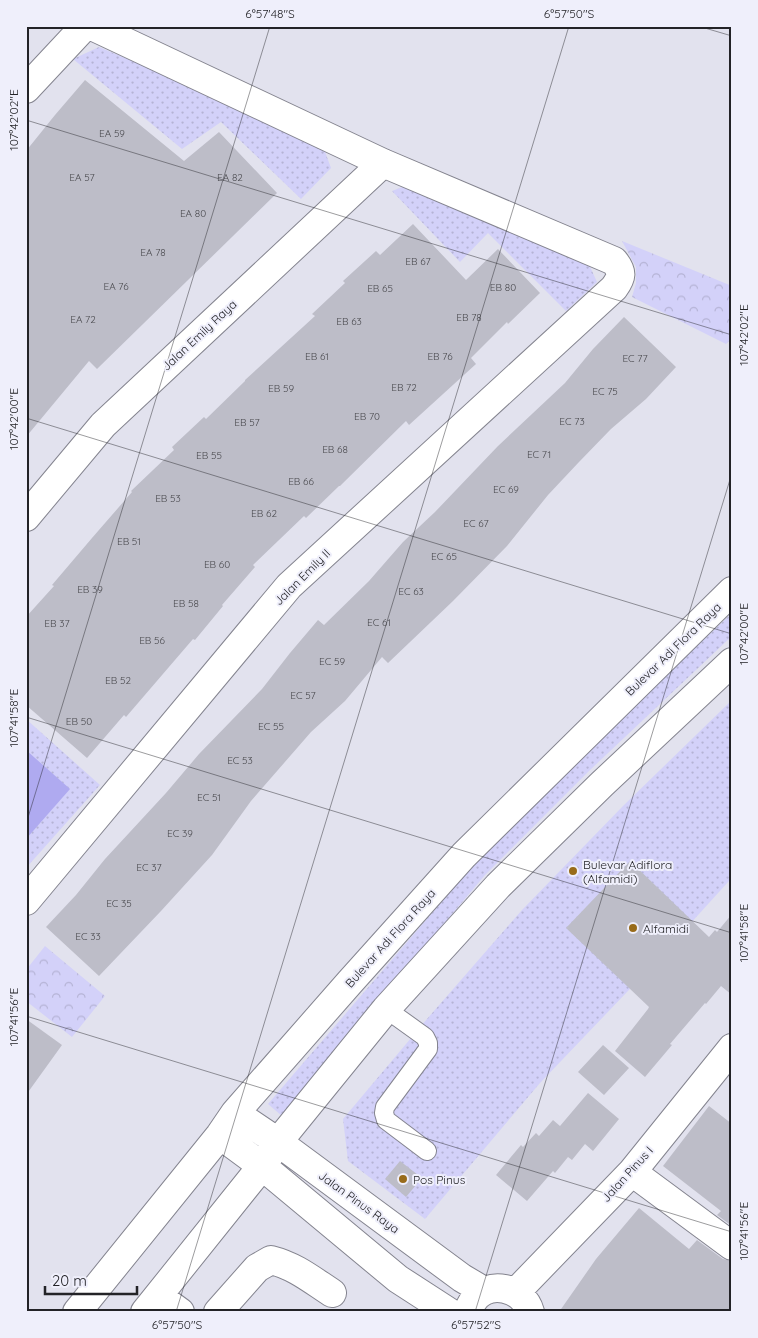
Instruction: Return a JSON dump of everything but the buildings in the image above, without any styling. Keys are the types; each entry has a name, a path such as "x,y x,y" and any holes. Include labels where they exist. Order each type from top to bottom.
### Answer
{"street":[{"path":"26,89 87,27 94,27 383,163"},
{"name":"Jalan Emily II","path":"26,900 289,586 614,288 620,279 620,269 614,261 383,163"},
{"name":"Jalan Emily Raya","path":"26,517 103,425 383,163"},
{"name":"Bulevar Adi Flora Raya","path":"77,1312 228,1124 350,982 464,855 732,591"},
{"path":"180,1312 151,1304 262,1166 278,1142 386,1009 498,886 602,784 732,662"},
{"name":"Jalan Pinus I","path":"523,1302 632,1172 732,1048"},
{"path":"228,1124 262,1166 398,1279 449,1312"},
{"name":"Jalan Pinus Raya","path":"228,1124 278,1142 462,1278 476,1301"},
{"path":"632,1172 732,1246"},
{"path":"218,1312 257,1268 271,1260 284,1263 298,1270 332,1293"},
{"path":"476,1301 500,1288 523,1302"}],"lane":[{"path":"386,1009 425,1037 428,1049 386,1106 384,1113 386,1120 428,1151"}],"green space":[{"path":"99,47 321,141 331,168 301,199 221,122 182,149 73,59"},
{"path":"413,183 587,260 597,282 566,311 488,233 460,262 392,191"},
{"path":"622,241 732,286 732,338 726,344 632,297 636,283 636,267"},
{"path":"732,613 732,636 589,771 485,875 282,1116 268,1104 475,863 578,759"},
{"path":"732,700 732,882 729,881 649,969 540,1083 425,1219 348,1161 343,1119 522,910 623,806"},
{"path":"26,719 100,785 26,868"},
{"path":"45,946 105,996 72,1037 26,1001 26,970"}],"shaded area":[{"path":"26,750 70,789 26,839"}],"place":[{"name":"Bulevar Adiflora (Alfamidi)","path":"573,871"},
{"name":"Alfamidi","path":"633,928"},
{"name":"Pos Pinus","path":"403,1179"}]}
